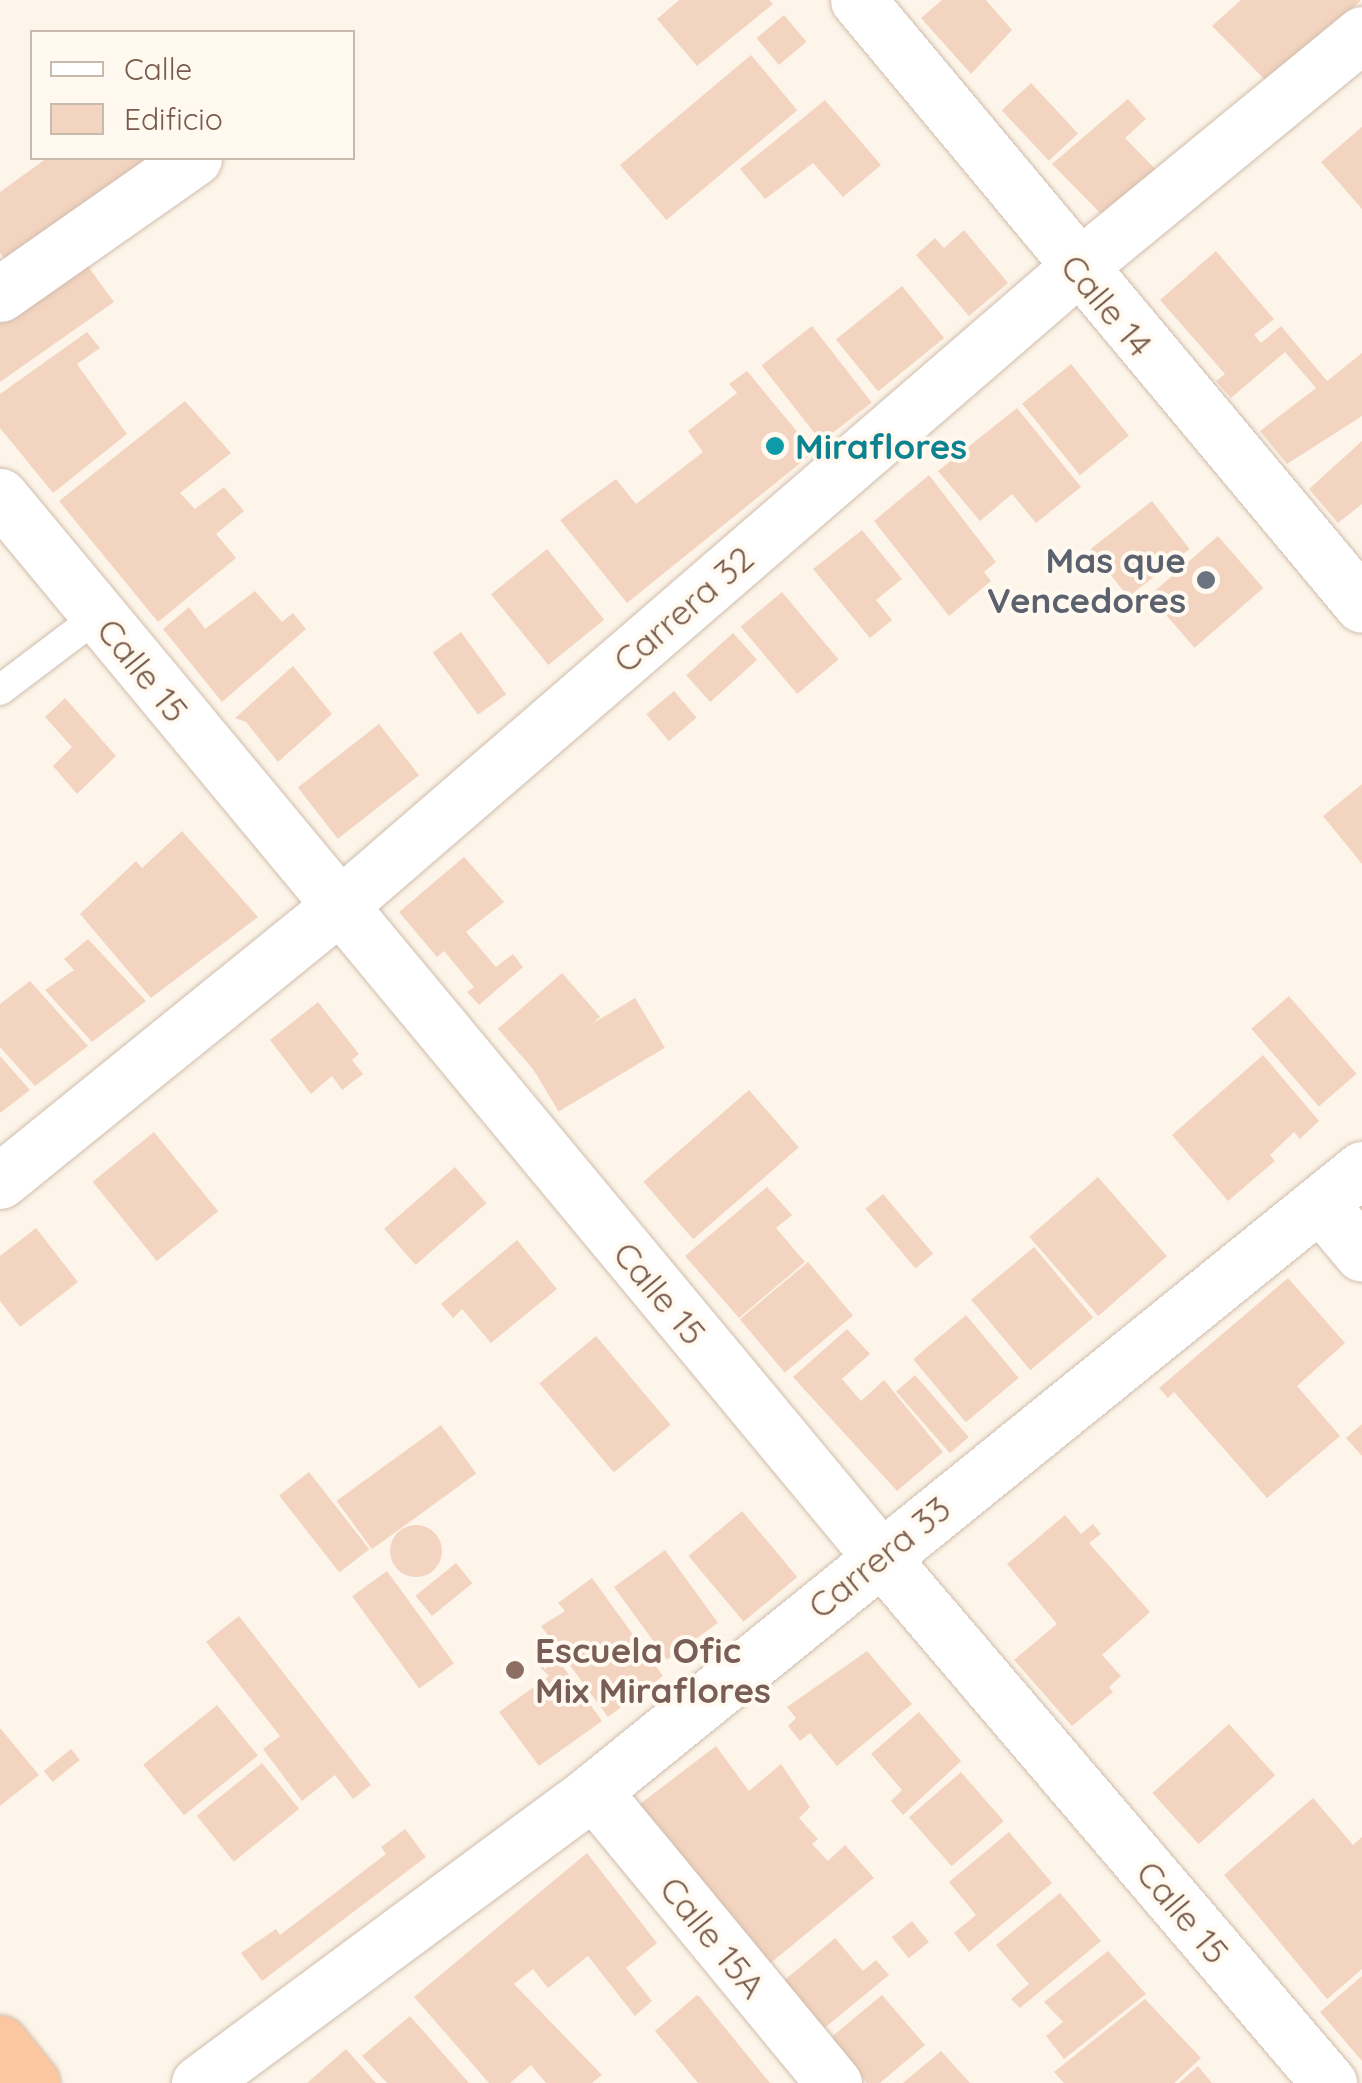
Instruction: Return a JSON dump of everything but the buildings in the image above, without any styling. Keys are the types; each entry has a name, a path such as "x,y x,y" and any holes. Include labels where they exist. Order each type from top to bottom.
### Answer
{"highway":[{"path":"0,2044 32,2083"}],"street":[{"name":"Calle 14","path":"868,3 1076,269 1362,605"},
{"name":"Carrera 32","path":"0,1181 338,907 1076,269 1362,34"},
{"path":"0,294 191,160"},
{"name":"Calle 15","path":"0,496 879,1555 1329,2083"},
{"name":"Carrera 33","path":"199,2083 593,1790 879,1555 1322,1206 1362,1169"},
{"path":"1322,1206 1362,1254"},
{"name":"Calle 15A","path":"593,1790 834,2083"}],"lane":[{"path":"0,690 98,616"}],"place":[{"name":"Miraflores","path":"775,446"},
{"name":"Mas que Vencedores","path":"1206,580"},
{"name":"Escuela Ofic Mix Miraflores","path":"515,1670"}]}
